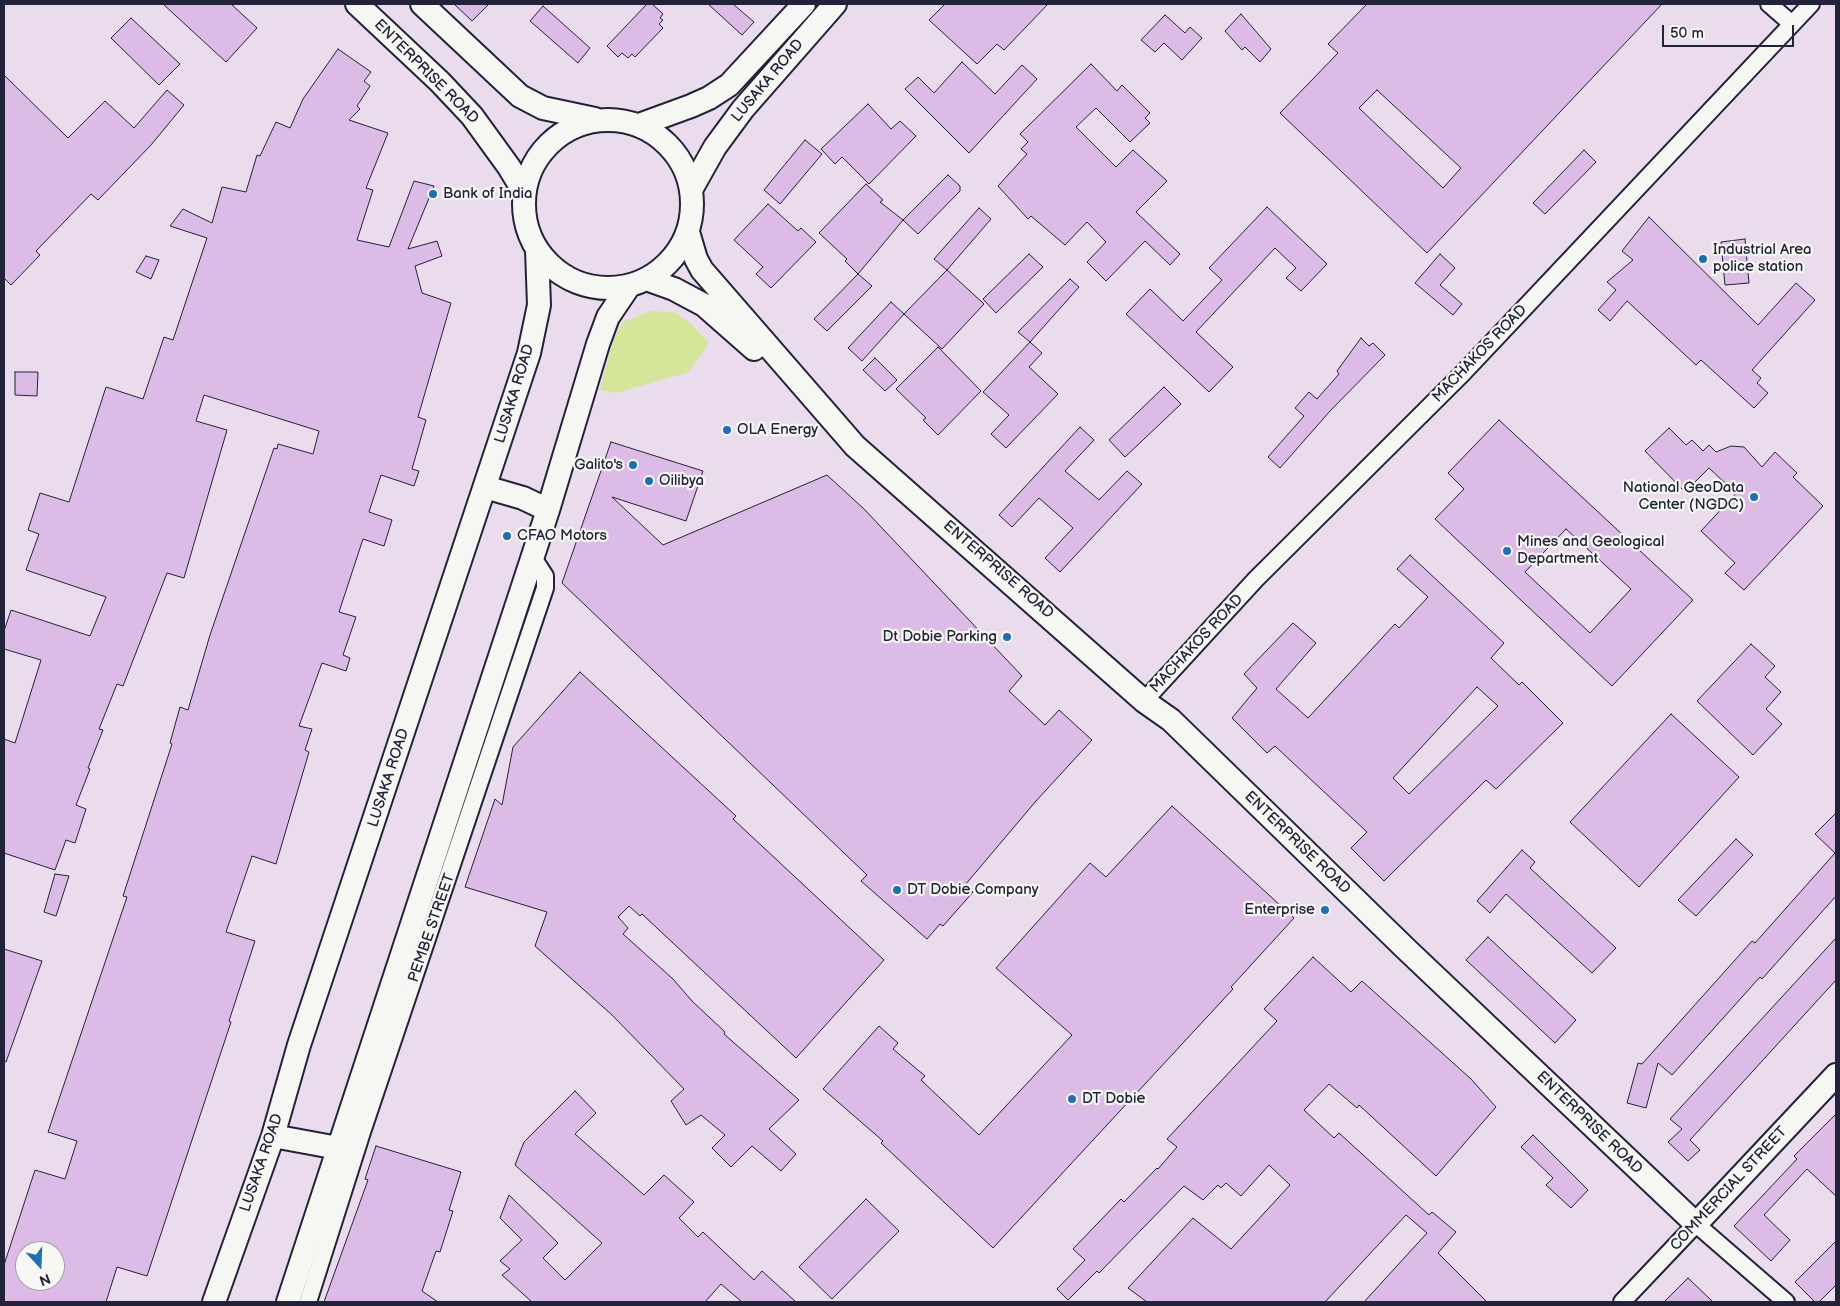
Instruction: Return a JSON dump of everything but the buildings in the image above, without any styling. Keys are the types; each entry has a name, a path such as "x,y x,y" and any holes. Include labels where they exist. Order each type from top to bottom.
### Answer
{"main road":[{"name":"ENTERPRISE ROAD","path":"358,4 440,82 472,116 509,167 524,192"},
{"path":"422,4 520,96 543,108 599,120 618,120 639,125 658,135 673,150 685,168 692,188 693,210 688,232 678,251 664,267 638,282 608,288 587,286 567,278 550,266 537,250 525,222 524,192 530,171 542,152 558,136 577,125 599,120"},
{"name":"LUSAKA ROAD","path":"639,125 709,98 728,84 804,4"},
{"name":"LUSAKA ROAD","path":"692,188 715,147 743,109 835,4"},
{"name":"ENTERPRISE ROAD","path":"688,232 702,270 855,446 1090,650 1144,701 1171,720 1413,955 1696,1224"},
{"name":"LUSAKA ROAD","path":"214,1302 273,1136 299,1044 529,353 539,306 537,250"},
{"name":"ENTERPRISE ROAD","path":"638,282 674,289 704,305 775,368 804,388"},
{"path":"288,1302 338,1148 400,989 598,344 608,317 638,282"},
{"path":"484,488 512,494 548,510"},
{"name":"COMMERCIAL STREET","path":"1696,1224 1836,1075"},
{"path":"273,1136 338,1148"}],"street":[{"path":"1769,4 1792,24"},
{"name":"MACHAKOS ROAD","path":"1144,701 1256,579 1463,373 1811,4"},
{"name":"PEMBE STREET","path":"308,1302 362,1132 400,989"},
{"name":"COMMERCIAL STREET","path":"1622,1302 1696,1224"},
{"name":"ENTERPRISE ROAD","path":"1696,1224 1786,1302"}],"shaded area":[{"path":"4,4 1836,4 1836,1302 4,1302"}],"green space":[{"path":"651,311 674,312 689,322 709,343 689,372 616,393 600,390 613,341 623,322"}],"place":[{"name":"Bank of India","path":"433,194"},
{"name":"Industrial Area police station","path":"1703,259"},
{"name":"OLA Energy","path":"727,430"},
{"name":"Galito's","path":"633,465"},
{"name":"Oilibya","path":"649,481"},
{"name":"National GeoData Center (NGDC)","path":"1754,497"},
{"name":"CFAO Motors","path":"507,536"},
{"name":"Mines and Geological Department","path":"1507,551"},
{"name":"Dt Dobie Parking","path":"1007,637"},
{"name":"DT Dobie Company","path":"897,890"},
{"name":"Enterprise","path":"1325,910"},
{"name":"DT Dobie","path":"1072,1099"}]}
